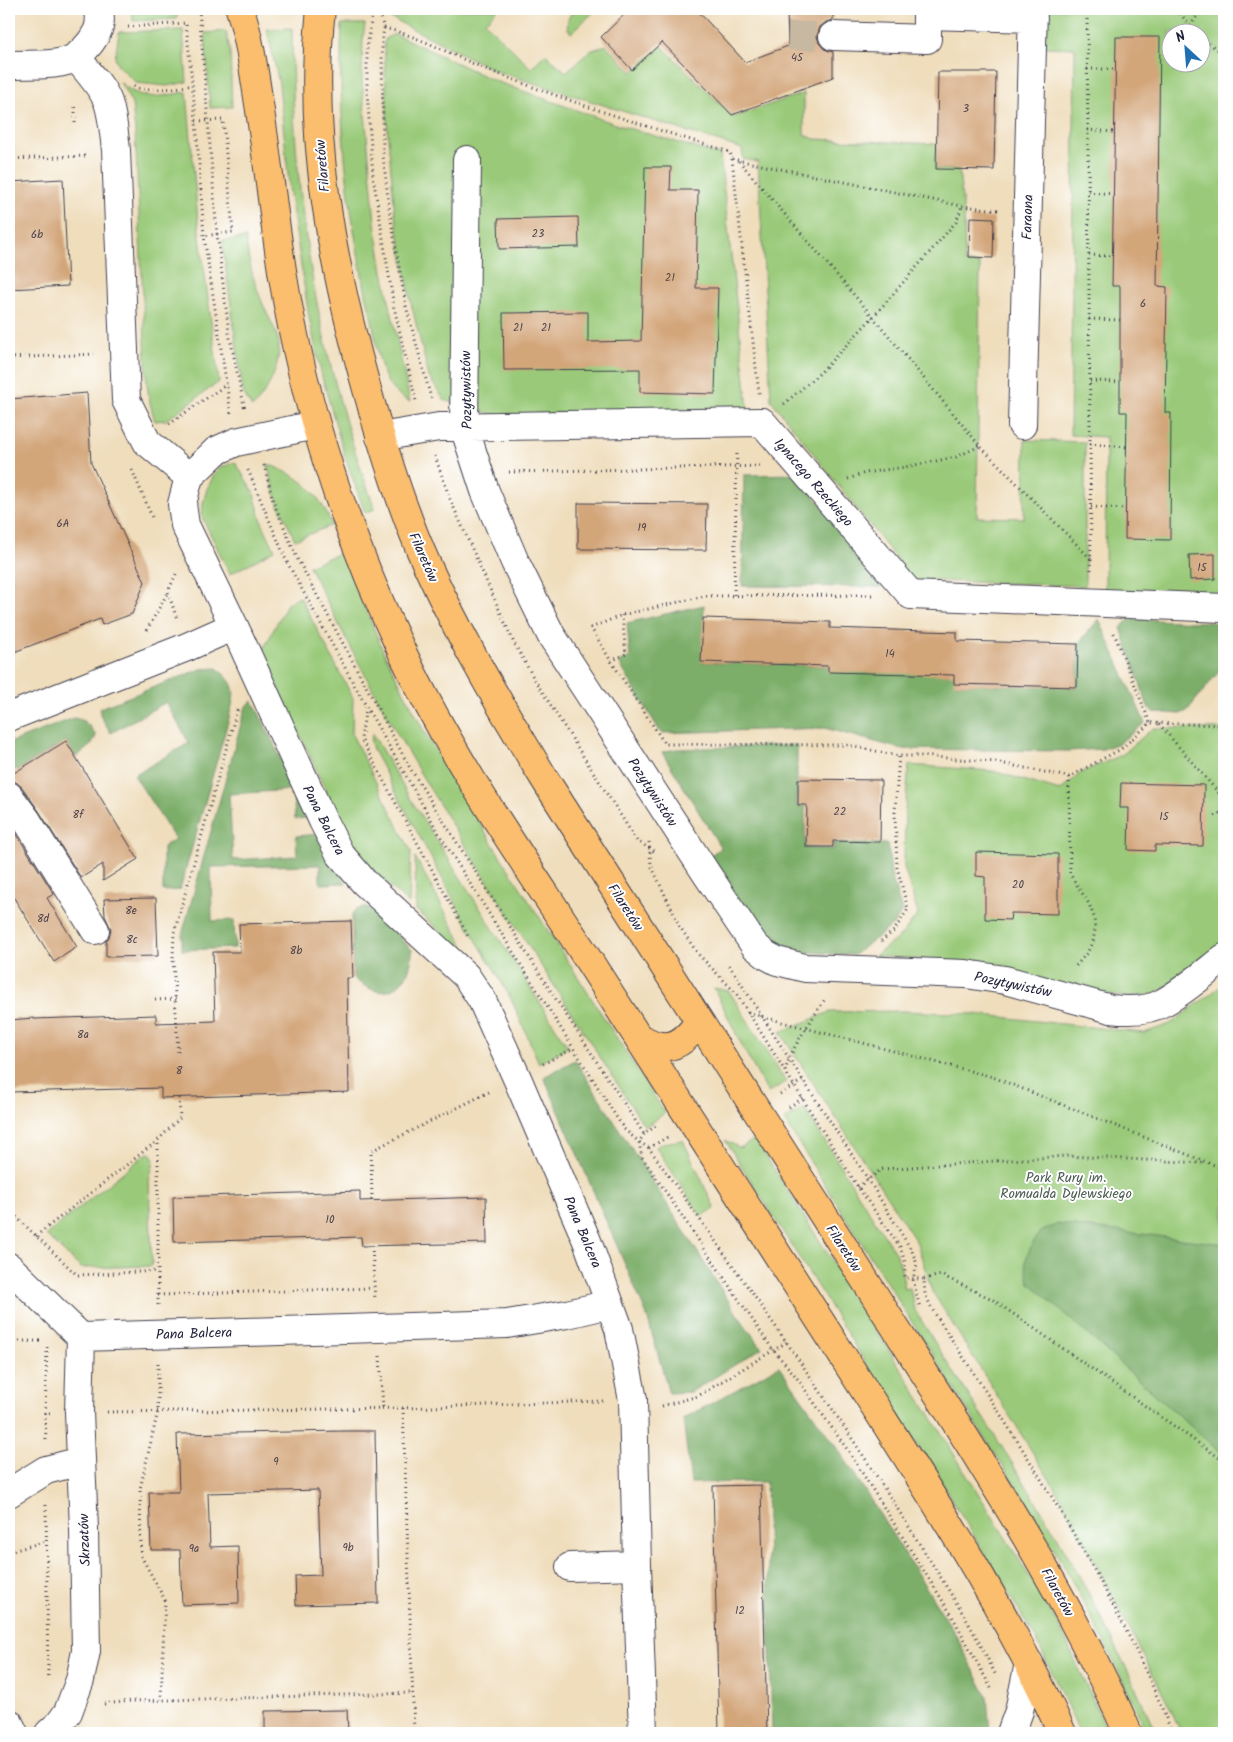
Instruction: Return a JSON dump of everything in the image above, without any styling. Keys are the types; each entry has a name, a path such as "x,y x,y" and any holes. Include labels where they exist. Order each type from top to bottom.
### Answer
{"main road":[{"path":"240,9 251,52 276,231 294,339 315,425 331,478 352,536 405,659 438,721 485,800 948,1521 1029,1663 1062,1733"},
{"name":"Filaretów","path":"321,9 317,41 317,72 324,192 335,259 354,344 380,437 406,516 427,564 454,621 503,712 954,1420 1045,1568 1081,1633 1128,1733"},
{"path":"639,1038 662,1046 678,1044 694,1030 699,1021"}],"street":[{"path":"9,65 70,60 89,43 98,31 100,22 99,9"},
{"path":"833,36 927,29 1033,14"},
{"name":"Faraona","path":"1022,425 1033,14"},
{"path":"70,60 103,94 108,103 114,130 126,400 146,442 190,477"},
{"name":"Pozytywistów","path":"467,160 464,427 485,491 515,562 551,635 755,946 777,961 805,968 842,971 966,974 1005,980 1124,1010 1145,1008 1164,1003 1224,958"},
{"path":"380,437 439,427 750,422"},
{"name":"Ignacego Rzeckiego","path":"750,422 799,464 911,595"},
{"name":"Pana Balcera","path":"80,1337 507,1324 567,1314 610,1304 587,1241 482,1000 466,976 364,882 340,854 185,525 182,504 190,477 216,451 236,442 315,425"},
{"path":"911,595 1224,608"},
{"path":"9,717 179,650 234,626"},
{"path":"9,796 26,819 95,930"},
{"path":"9,1267 80,1337"},
{"path":"610,1304 625,1354 633,1400 643,1733"},
{"name":"Skrzatów","path":"50,1733 68,1712 80,1680 86,1651 84,1529 78,1412 80,1337"},
{"path":"9,1493 46,1470 81,1461"},
{"path":"570,1567 638,1565"},
{"path":"1012,1731 1019,1711 1029,1663"},
{"path":"9,1723 14,1733"}],"path":[{"path":"380,17 383,9"},
{"path":"739,161 873,317 980,446 1092,560 1087,9"},
{"path":"1172,9 1176,9 1187,22"},
{"path":"1193,22 1202,9"},
{"path":"123,28 186,24"},
{"path":"384,28 405,33 495,73 624,120 730,152 750,422 737,466 734,595"},
{"path":"1210,45 1224,53"},
{"path":"1087,69 1115,69"},
{"path":"130,83 136,88 158,90 192,85"},
{"path":"196,121 223,120 233,232 204,236"},
{"path":"1088,130 1114,132"},
{"path":"9,159 87,156 92,158"},
{"path":"732,159 962,206 996,210 1027,210"},
{"path":"1088,192 1114,194"},
{"path":"750,422 820,373 873,317 956,222 962,206"},
{"path":"1089,255 1113,256"},
{"path":"1089,319 1120,320"},
{"path":"9,358 125,352"},
{"path":"1090,381 1120,382"},
{"path":"1090,444 1127,447"},
{"path":"824,493 852,476 956,457 980,446"},
{"path":"480,473 799,464"},
{"path":"1091,507 1126,509"},
{"path":"911,595 705,596 622,615 592,628 665,744 847,744 899,756 995,762 1069,777 1121,748 1150,723 1224,725"},
{"path":"1101,602 1150,723"},
{"path":"611,661 626,654 622,615"},
{"path":"178,1052 173,958 174,933 240,701"},
{"path":"366,706 361,739 468,936"},
{"path":"1159,723 1224,799"},
{"path":"879,942 894,931 908,909 897,867 895,812 899,756"},
{"path":"1052,992 1087,953 1093,941 1095,930 1094,917 1089,904 1070,874 1069,777"},
{"path":"1215,816 1224,811"},
{"path":"842,971 805,1028 785,1071 858,1187 900,1247 905,1262 905,1278 924,1279 941,1275 992,1299 1224,1462"},
{"path":"155,1000 176,999"},
{"path":"748,1011 805,1028 993,1077 1224,1169"},
{"path":"540,1066 574,1048"},
{"path":"372,1200 371,1151 492,1090"},
{"path":"36,1236 158,1140 180,1118 179,1097"},
{"path":"644,1134 639,1142 642,1157 774,1350 794,1374 849,1452 951,1614 1012,1731"},
{"path":"158,1140 158,1411 140,1489 141,1556 165,1600 161,1700"},
{"path":"858,1187 882,1169 1056,1157 1207,1163"},
{"path":"9,1210 77,1276 158,1271"},
{"path":"924,1279 925,1294 932,1309 1028,1457 1096,1574 1156,1692 1172,1733"},
{"path":"158,1295 374,1288"},
{"path":"41,1335 48,1341"},
{"path":"9,1341 48,1341"},
{"path":"48,1341 46,1413 48,1704 68,1712 83,1706 132,1701 413,1693"},
{"path":"46,1413 403,1408 633,1400 663,1406 698,1396 787,1342"},
{"path":"403,1408 414,1733"},
{"path":"9,1552 46,1541"}],"green space":[{"path":"132,9 177,9 177,19 133,21"},
{"path":"389,9 498,9 485,22 531,68 545,54 566,72 590,51 606,45 632,72 662,46 733,117 804,93 804,134 814,139 937,144 936,169 959,170 964,217 965,263 980,264 977,517 1024,518 1025,440 1085,442 1085,586 913,580 771,400 758,162 743,159 742,149 496,71 387,16"},
{"path":"575,9 597,9 571,33 567,24 570,15"},
{"path":"1045,9 1224,9 1224,596 1105,591 1106,437 1070,435 1075,48 1043,47"},
{"path":"342,24 365,24 362,81 375,223 410,402 392,389 382,368 357,247 346,173 343,136 341,99"},
{"path":"292,28 296,151 311,272 337,392 375,509 365,513 345,457 321,373 309,317 290,194 279,84 267,29"},
{"path":"183,30 187,82 167,86 136,83 118,65 115,58 119,32"},
{"path":"226,31 230,51 232,107 210,108 205,33"},
{"path":"395,34 495,81 618,125 720,155 748,408 495,415 444,400 429,377 411,303 395,215 388,137 384,43 386,38"},
{"path":"120,82 128,89 144,95 159,96 187,92 198,222 219,382 166,420 155,421 147,384 135,131 132,104"},
{"path":"246,238 248,256 255,283 279,345 277,363 272,380 252,408 243,392 222,241"},
{"path":"235,462 253,491 263,525 275,550 230,574 202,517 207,489 214,475 220,468"},
{"path":"267,464 290,474 307,486 321,503 332,525 295,540 278,503"},
{"path":"797,474 884,585 879,587 742,586 744,475"},
{"path":"342,552 384,653 424,731 495,848 665,1113 645,1127 449,820 392,724 364,672 309,566"},
{"path":"300,597 353,698 352,735 411,851 409,904 370,867 349,841 262,652 288,602"},
{"path":"704,605 702,662 828,666 954,675 955,684 1077,687 1078,644 1099,619 1145,723 1119,743 1103,749 1067,751 901,749 825,728 661,733 619,663 630,657 627,623"},
{"path":"1131,619 1224,623 1224,665 1187,711 1180,714 1153,712 1148,707 1121,628"},
{"path":"217,668 232,685 233,702 180,890 163,891 163,847 175,839 134,775 189,743 166,702 111,733 100,715 100,708 201,669"},
{"path":"253,701 310,818 295,819 293,790 229,794 233,860 297,856 296,836 319,834 334,865 346,883 320,884 320,865 211,867 212,921 234,920 235,948 182,950 182,935 246,706"},
{"path":"74,718 82,720 87,724 96,736 91,745 76,757 66,741 18,770 9,767 9,743"},
{"path":"1153,728 1224,729 1224,943 1186,974 1155,994 1127,997 1100,994 966,963 875,956 903,934 918,914 904,867 905,811 909,765 993,771 1060,791 1082,772 1122,755"},
{"path":"372,733 411,800 568,1047 539,1063 512,1001 470,930 373,750 371,742"},
{"path":"797,745 797,806 805,806 805,848 834,849 834,843 888,844 891,875 902,911 894,924 854,955 805,952 779,944 757,932 703,860 721,848 662,752 676,749"},
{"path":"415,857 469,956 416,910"},
{"path":"365,907 376,912 412,950 412,958 407,974 397,987 390,990 373,990 353,978 352,914 356,909"},
{"name":"Park Rury im. Romualda Dylewskiego","path":"1224,984 1224,1733 1181,1733 1170,1707 1061,1498 932,1291 917,1243 780,1032 830,1012 902,1011 974,1014 1144,1033 1170,1024"},
{"path":"714,988 729,991 786,1082 768,1093 743,1048"},
{"path":"575,1060 737,1314 762,1348 691,1392 669,1393 646,1313 544,1077"},
{"path":"804,1108 895,1253 900,1264 905,1289 910,1288 915,1310 1067,1554 1114,1642 1156,1733 1147,1733 1096,1626 1039,1523 784,1120"},
{"path":"755,1139 930,1415 1058,1623 1108,1733 1080,1733 1036,1639 956,1506 725,1140 740,1148"},
{"path":"683,1140 715,1209 701,1216 656,1147 663,1143"},
{"path":"149,1153 154,1161 149,1180 152,1266 81,1268 46,1235"},
{"path":"1058,1224 1224,1244 1224,1456 1029,1282 1025,1262 1031,1246 1040,1232"},
{"path":"779,1366 846,1461 953,1630 987,1696 990,1733 772,1733 766,1482 691,1483 683,1419"}],"building":[{"path":"630,9 696,9 745,62 788,46 787,9 833,9 833,20 826,22 820,27 817,36 819,43 824,49 833,52 833,77 732,115 662,42 632,70 601,37"},
{"path":"1116,37 1160,37 1157,286 1167,287 1165,413 1171,413 1170,540 1125,539 1127,412 1120,412 1120,286 1112,286"},
{"path":"938,72 996,72 994,170 936,169"},
{"path":"645,167 671,167 670,190 698,190 696,288 718,288 715,394 640,392 640,369 504,370 503,313 588,312 588,342 641,341"},
{"path":"63,179 68,286 9,289 9,182"},
{"path":"578,217 579,247 499,249 498,219"},
{"path":"970,217 994,218 993,258 969,257"},
{"path":"87,393 91,463 145,582 132,614 102,625 100,619 9,654 9,399"},
{"path":"578,503 707,504 706,550 578,549"},
{"path":"1215,554 1215,579 1190,580 1189,555"},
{"path":"703,618 830,622 830,628 957,632 957,641 1078,644 1077,687 954,684 954,675 828,672 828,666 701,662"},
{"path":"66,741 138,859 103,881 103,864 81,878 22,787 16,782 9,781 9,776"},
{"path":"798,779 881,780 880,842 833,841 833,847 806,847 807,805 798,805"},
{"path":"1121,783 1204,785 1203,846 1155,845 1155,851 1128,850 1129,808 1120,808"},
{"path":"9,822 54,894 47,898 77,947 54,962 9,890"},
{"path":"976,852 1058,854 1058,914 1011,913 1010,920 985,919 985,877 976,876"},
{"path":"156,898 158,956 106,957 106,941 111,929 105,916 104,899"},
{"path":"351,921 353,978 347,978 349,1092 161,1098 161,1088 9,1092 9,1020 156,1015 156,1023 215,1021 213,952 240,952 239,924"},
{"path":"360,1191 360,1201 486,1197 487,1243 362,1246 361,1237 174,1242 173,1197"},
{"path":"375,1431 378,1603 296,1605 295,1576 321,1575 318,1490 208,1493 210,1547 238,1546 239,1603 182,1605 180,1550 151,1550 149,1492 179,1492 177,1434"},
{"path":"761,1485 767,1733 719,1733 713,1486"},
{"path":"347,1710 348,1733 265,1733 265,1711"}],"tunnel":[{"path":"788,36 833,36"}]}
